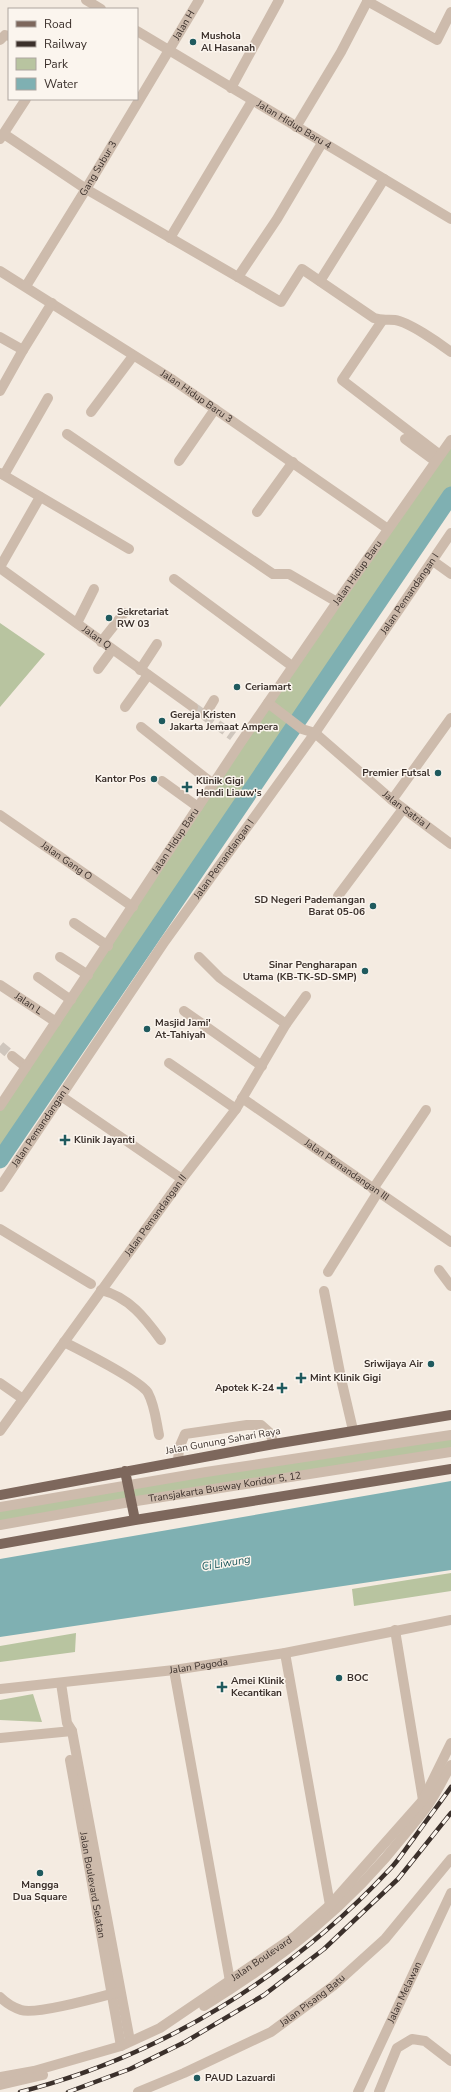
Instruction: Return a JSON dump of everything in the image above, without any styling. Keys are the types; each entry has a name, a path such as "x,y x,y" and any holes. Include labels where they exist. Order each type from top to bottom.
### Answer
{"main road":[{"name":"Jalan Gunung Sahari Raya","path":"0,1495 178,1461 353,1430 451,1415"},
{"path":"0,1544 135,1520 451,1469"},
{"path":"125,1471 130,1502 135,1520"}],"street":[{"name":"Jalan H","path":"169,51 199,0"},
{"path":"230,88 279,0"},
{"path":"296,127 341,52 367,1 437,40 451,12"},
{"path":"86,3 98,8"},
{"name":"Jalan Hidup Baru 4","path":"138,32 451,219"},
{"path":"0,40 5,35 8,36"},
{"name":"Gang Subur 3","path":"26,286 169,51"},
{"path":"25,100 2,136 86,189 280,302 302,269 374,318 382,321 396,320 427,336 451,352"},
{"path":"170,238 252,101"},
{"path":"238,277 278,219 322,143"},
{"path":"320,281 384,179"},
{"name":"Jalan Hidup Baru 3","path":"0,271 173,380 388,529"},
{"path":"0,391 52,303"},
{"path":"382,321 342,380 438,458"},
{"path":"0,337 23,350"},
{"path":"91,412 133,356"},
{"path":"48,398 2,474 129,549"},
{"path":"179,461 215,409"},
{"path":"67,434 272,574 289,574 337,602"},
{"path":"405,439 438,458"},
{"name":"Jalan Hidup Baru","path":"0,1106 3,1094 26,1067 134,907 213,784 237,739 269,704 292,666 451,440"},
{"path":"257,512 293,462"},
{"path":"0,567 40,497"},
{"name":"Jalan Pemandangan I","path":"0,1187 165,941 315,733 451,533"},
{"path":"433,561 451,574"},
{"name":"Jalan Q","path":"0,567 112,650 193,707"},
{"path":"174,579 292,666"},
{"path":"77,623 94,589"},
{"path":"101,642 124,613"},
{"path":"125,707 157,644"},
{"path":"98,670 112,650"},
{"path":"205,715 214,700"},
{"name":"Jalan Satria I","path":"269,704 302,729 315,733 403,809 451,844"},
{"path":"392,800 451,718"},
{"path":"141,727 213,784"},
{"path":"162,782 198,807"},
{"path":"338,896 403,809"},
{"name":"Jalan Gang O","path":"0,815 134,907"},
{"path":"74,923 108,946"},
{"path":"60,957 88,975"},
{"path":"199,957 220,978 286,1024"},
{"path":"38,977 71,1000"},
{"name":"Jalan L","path":"0,985 56,1022"},
{"name":"Jalan Pemandangan II","path":"0,1431 182,1179 236,1108 286,1024 306,996"},
{"path":"184,1011 262,1066"},
{"path":"12,1056 26,1067"},
{"path":"169,1062 236,1108"},
{"path":"61,1096 182,1179"},
{"name":"Jalan Pemandangan III","path":"242,1098 451,1242"},
{"path":"328,1272 375,1191 426,1110"},
{"path":"0,1229 91,1284"},
{"path":"439,1270 451,1286"},
{"path":"101,1290 112,1293 140,1312 161,1340"},
{"path":"324,1291 353,1430"},
{"path":"64,1342 127,1376 148,1392 155,1411 159,1435"},
{"path":"0,1383 23,1399"},
{"path":"178,1461 179,1448 185,1434 248,1425 261,1425 270,1433 274,1444"},
{"name":"Transjakarta Busway Koridor 5, 12","path":"0,1507 451,1435"},
{"name":"Transjakarta Busway Koridor 5, 12","path":"0,1526 130,1502 451,1452"},
{"name":"Jalan Pagoda","path":"0,1689 174,1670 285,1653 451,1620"},
{"path":"395,1630 423,1800"},
{"path":"285,1653 330,1906"},
{"path":"174,1670 230,1980"},
{"name":"Jalan Boulevard Selatan","path":"61,1683 125,2044"},
{"path":"0,1738 68,1729"},
{"name":"Jalan Boulevard","path":"0,2077 34,2071 125,2044 160,2028 294,1936 330,1906 423,1800 451,1743"},
{"path":"0,2085 13,2083 88,2062 121,2048 190,2015 256,1974 316,1928 353,1893 392,1851 430,1802 451,1765"},
{"name":"Jalan Pisang Batu","path":"138,2092 184,2073 271,2032 333,1986 385,1939 451,1859"},
{"name":"Jalan Melawan","path":"358,2092 451,1893"},
{"path":"0,1997 8,2005 22,2011 45,2009 116,1993"},
{"path":"379,2092 397,2048 412,2039 426,2041 451,2061"}],"green space":[{"path":"451,439 451,495 0,1159 0,1106"},
{"path":"0,623 45,654 0,707"},
{"path":"451,1435 451,1452 0,1526 0,1507"},
{"path":"451,1573 451,1591 354,1606 352,1589"},
{"path":"76,1633 75,1652 0,1662 0,1646"},
{"path":"33,1694 42,1722 0,1720 0,1700"}],"water":[{"name":"Ci Liwung","path":"451,1481 451,1570 0,1637 0,1559"}],"waterway":[{"path":"0,1160 451,495"}],"tunnel":[{"path":"193,707 233,736"},
{"path":"0,1046 12,1056"}],"railway":[{"path":"20,2092 73,2076 124,2057 173,2034 221,2007 266,1977 310,1944 351,1908 390,1869 451,1787"},
{"path":"68,2092 130,2069 185,2042 264,1995 324,1949 398,1879 451,1813"}],"place":[{"name":"Mushola Al Hasanah","path":"193,42"},
{"name":"Sekretariat RW 03","path":"109,618"},
{"name":"Ceriamart","path":"237,687"},
{"name":"Gereja Kristen Jakarta Jemaat Ampera","path":"162,721"},
{"name":"Premier Futsal","path":"438,773"},
{"name":"Kantor Pos","path":"154,779"},
{"name":"Klinik Gigi Hendi Liauw's","path":"187,787"},
{"name":"SD Negeri Pademangan Barat 05-06","path":"373,906"},
{"name":"Sinar Pengharapan Utama (KB-TK-SD-SMP)","path":"365,971"},
{"name":"Masjid Jami' At-Tahiyah","path":"147,1029"},
{"name":"Klinik Jayanti","path":"65,1140"},
{"name":"Sriwijaya Air","path":"431,1364"},
{"name":"Mint Klinik Gigi","path":"301,1378"},
{"name":"Apotek K-24","path":"282,1388"},
{"name":"BOC","path":"339,1678"},
{"name":"Amei Klinik Kecantikan","path":"222,1687"},
{"name":"Mangga Dua Square","path":"40,1873"},
{"name":"PAUD Lazuardi","path":"197,2078"}]}
